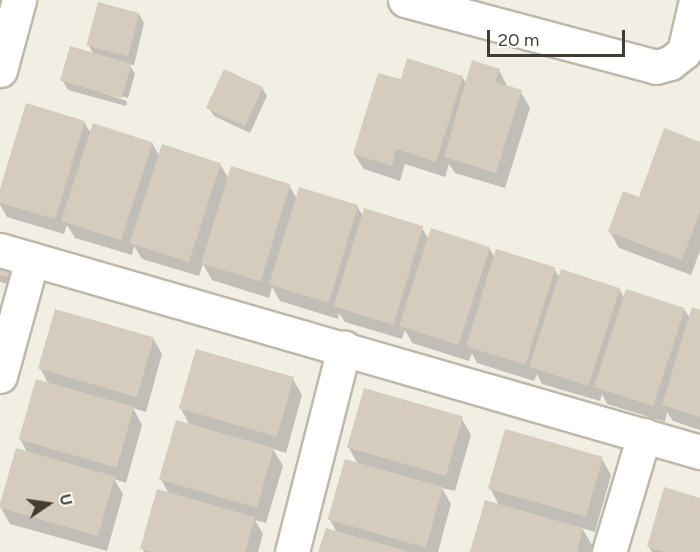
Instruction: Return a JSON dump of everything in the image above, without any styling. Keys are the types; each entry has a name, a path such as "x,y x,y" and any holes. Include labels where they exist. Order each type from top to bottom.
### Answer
{"street":[{"path":"0,70 19,0"},
{"path":"405,0 657,67 670,63 684,52 696,0"},
{"path":"0,250 700,452"},
{"path":"0,376 32,259"},
{"path":"292,552 344,348"},
{"path":"609,552 644,435"}],"building":[{"path":"98,2 140,13 128,57 86,45"},
{"path":"70,46 132,64 122,98 60,81"},
{"path":"407,58 463,76 436,162 396,149 392,166 353,154 378,73 401,79"},
{"path":"472,60 500,69 495,82 522,90 496,173 444,157"},
{"path":"224,69 263,87 245,126 206,108"},
{"path":"26,103 85,121 55,219 0,203 0,189"},
{"path":"93,123 153,142 121,240 61,221"},
{"path":"664,128 700,142 700,212 682,260 608,232 623,191 639,197"},
{"path":"162,144 221,163 189,262 130,243"},
{"path":"231,166 290,184 260,282 201,264"},
{"path":"299,187 358,205 328,303 269,285"},
{"path":"364,208 423,226 393,325 334,306"},
{"path":"431,228 490,247 458,345 399,326"},
{"path":"496,249 555,267 525,365 466,347"},
{"path":"0,256 24,263 19,280 0,275"},
{"path":"561,269 620,288 588,386 529,367"},
{"path":"626,289 685,308 653,406 594,387"},
{"path":"692,307 700,310 700,417 662,405"},
{"path":"55,309 154,337 137,397 38,369"},
{"path":"196,349 294,377 277,437 179,409"},
{"path":"36,379 134,407 117,468 19,440"},
{"path":"364,388 463,416 446,476 347,448"},
{"path":"176,420 274,448 257,508 159,480"},
{"path":"505,429 603,457 586,517 488,489"},
{"path":"16,448 115,476 98,536 0,508"},
{"path":"345,459 443,487 426,548 328,520"},
{"path":"664,487 700,498 700,552 664,552 647,547"},
{"path":"157,489 255,517 245,552 152,552 140,549"},
{"path":"485,500 583,528 577,552 470,552"},
{"path":"326,528 407,551 407,552 318,552"}]}
